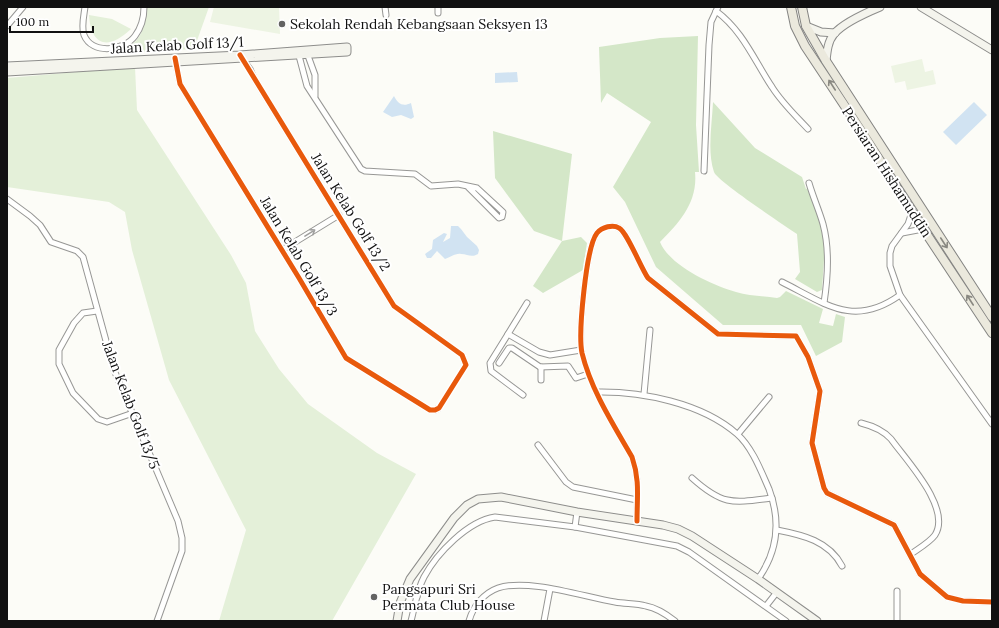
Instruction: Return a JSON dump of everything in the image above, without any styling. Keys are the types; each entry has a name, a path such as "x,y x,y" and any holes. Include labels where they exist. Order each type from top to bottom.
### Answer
{"main road":[{"name":"Persiaran Hishamuddin","path":"791,7 795,26 805,46 992,333"},
{"name":"Persiaran Hishamuddin","path":"802,7 806,26 826,61 992,317"}],"street":[{"path":"7,26 23,7"},
{"path":"85,7 84,35 89,42 104,48 117,48 128,43 135,36 144,16 144,7"},
{"path":"385,7 386,16"},
{"path":"826,61 829,45 835,33 854,20 880,7"},
{"path":"921,7 992,50"},
{"path":"704,171 709,45 711,22 717,9 738,31 778,96 808,129"},
{"path":"806,26 821,32 835,33"},
{"name":"Jalan Kelab Golf 13/1","path":"7,66 175,60 298,53 347,47"},
{"path":"307,52 315,75 315,96"},
{"path":"298,53 305,81 362,169 365,171 415,174 431,186 458,184 477,188 503,212 502,216 499,218 496,216 468,187"},
{"name":"Jalan Kelab Golf 13/2","path":"241,56 394,306 462,355 465,359 466,365 439,408 435,410"},
{"path":"7,72 175,60"},
{"name":"Jalan Kelab Golf 13/3","path":"175,60 180,76 180,84 282,250 346,358 430,410 435,410"},
{"path":"809,183 823,224 828,248 827,285 824,303"},
{"name":"Jalan Kelab Golf 13/5","path":"7,200 35,220 51,242 77,251 83,257 114,370 178,521 182,538 182,551 156,621"},
{"path":"912,212 902,233 892,246 890,253 892,272 900,295 992,424"},
{"path":"282,250 339,215"},
{"path":"637,521 638,479 632,457 596,392 588,374 581,350 580,322 594,239 597,232 603,228 611,226 618,227 624,231 640,266 648,278 718,334 796,336 808,357 820,391 812,443 824,488 836,498 890,521 897,529 920,574 947,597 963,601 992,602"},
{"path":"902,233 923,229"},
{"path":"782,282 824,303 842,310 859,312 876,309 900,295"},
{"path":"523,395 491,371 490,363 527,303"},
{"path":"97,311 83,314 74,322 59,350 59,364 73,393 98,419 107,422 133,414"},
{"path":"644,394 650,330"},
{"path":"508,334 538,352 550,355 581,350"},
{"path":"499,363 505,352 509,348 512,348 541,367 568,366 576,378 588,374"},
{"path":"541,367 541,380"},
{"path":"596,392 644,394 692,408 738,434 754,458 772,498 776,516 777,530 773,552 765,569 758,579"},
{"path":"738,434 770,397"},
{"path":"861,422 886,433 928,489 938,509 938,523 934,536 911,554"},
{"path":"538,445 566,482 573,487 637,500"},
{"path":"692,478 708,492 724,500 742,502 772,498"},
{"path":"397,621 404,591 410,579 454,518 467,505 478,500 501,497 577,512 663,525 687,534 758,579 817,621"},
{"path":"575,527 577,512"},
{"path":"411,621 417,597 425,576 444,550 462,532 486,518 505,517 575,527 677,546 689,552 786,621"},
{"path":"777,530 809,538 821,544 834,554 842,566"},
{"path":"469,621 476,604 497,588 517,585 550,588 616,602 646,606 664,613 675,621"},
{"path":"544,621 550,588"},
{"path":"404,591 417,597"},
{"path":"896,621 897,591"},
{"path":"766,606 777,592"}],"green space":[{"path":"146,7 209,7 194,49 117,53 131,45 140,36 144,24"},
{"path":"214,7 279,7 280,34 210,22"},
{"path":"89,15 112,19 131,29 123,36 115,40 102,42 93,34 90,26"},
{"path":"698,36 696,125 699,172 695,172 694,193 686,211 681,219 660,242 665,251 682,267 715,285 741,293 777,298 786,291 823,309 819,323 833,326 836,314 845,317 842,342 816,356 801,325 723,325 656,267 625,202 613,187 651,122 607,93 601,103 599,47 660,38"},
{"path":"922,59 925,72 933,70 936,84 907,90 905,81 895,83 891,66"},
{"path":"135,67 137,110 231,255 246,283 255,331 279,369 308,404 377,453 416,474 332,621 219,621 246,530 169,380 132,250 125,212 109,202 7,187 7,78"},
{"path":"713,102 755,148 802,177 806,189 808,188 823,231 825,243 822,290 817,292 795,279 800,272 797,234 738,193 714,172 710,147"},
{"path":"493,131 572,154 562,241 534,231 495,178"},
{"path":"581,237 587,243 583,270 543,293 533,286 562,241"}],"water":[{"path":"517,72 518,82 495,83 495,73"},
{"path":"394,96 397,101 403,105 411,103 414,117 411,119 401,115 392,117 383,112"},
{"path":"974,102 987,115 956,145 943,132"},
{"path":"451,226 458,226 461,229 477,246 479,250 478,254 471,256 457,254 445,259 437,251 431,258 427,258 425,254 432,249 433,240 444,233 447,234 443,242 450,238"}],"cycle path":[{"path":"175,58 180,84 299,278 346,358 430,410 439,408 466,365 462,355 394,306 240,55"},
{"path":"637,521 638,496 635,465 591,380 582,353 581,343 582,310 589,255 597,233 602,229 611,226 619,228 626,236 648,278 718,334 796,336 808,357 820,391 812,443 824,488 827,493 894,525 920,574 947,597 963,601 992,602"}],"place":[{"name":"Sekolah Rendah Kebangsaan Seksyen 13","path":"282,24"},
{"name":"Pangsapuri Sri Permata Club House","path":"374,597"}]}
